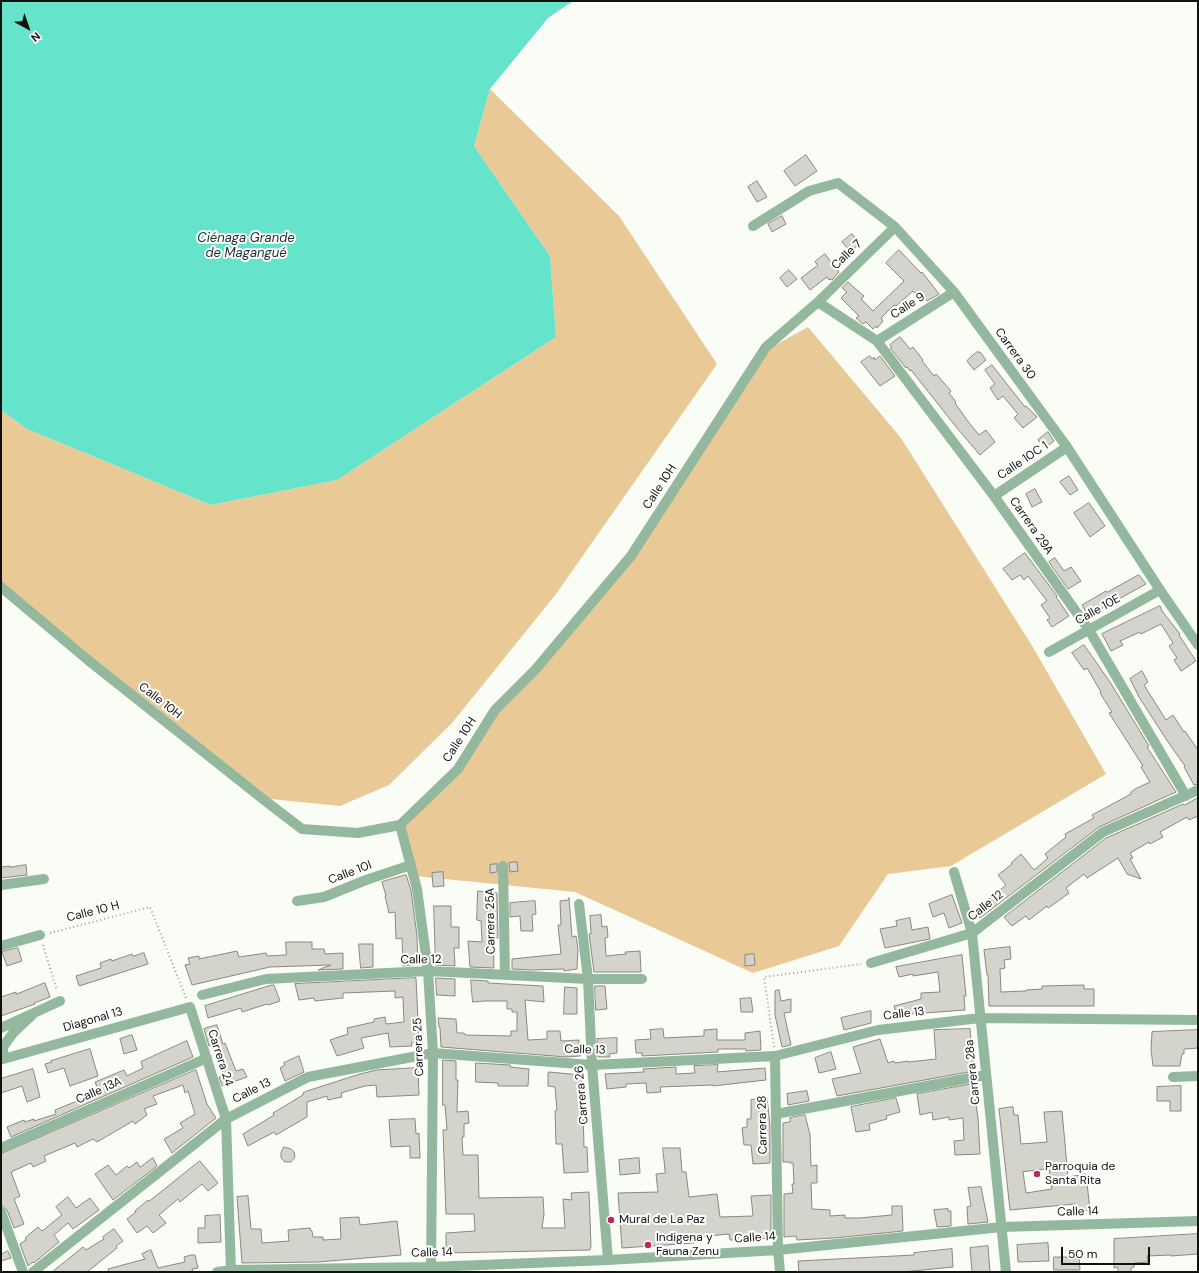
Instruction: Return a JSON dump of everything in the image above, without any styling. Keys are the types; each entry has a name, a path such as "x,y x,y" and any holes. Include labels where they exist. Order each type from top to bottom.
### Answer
{"street":[{"name":"Carrera 30","path":"753,226 809,190 838,183 895,227 954,292 1067,447 1160,590 1198,645"},
{"name":"Calle 7","path":"818,302 895,227"},
{"name":"Calle 9","path":"877,341 954,292"},
{"name":"Carrera 29A","path":"818,302 877,341 994,496 1089,630 1186,796"},
{"name":"Calle 10H","path":"1,587 88,660 302,829 358,833 400,825 458,769 495,710 535,670 631,556 766,347 818,302"},
{"name":"Calle 10C 1","path":"994,496 1067,447"},
{"name":"Calle 10E","path":"1049,652 1160,590"},
{"name":"Calle 12","path":"871,963 972,933 1102,832 1198,790"},
{"name":"Carrera 25","path":"400,825 417,889 428,971 433,1053 430,1269"},
{"name":"Calle 10I","path":"296,901 324,897 366,880 411,865"},
{"name":"Carrera 25A","path":"503,866 505,975"},
{"name":"Carrera 28a","path":"954,872 972,933 1006,1272"},
{"path":"1,885 44,879"},
{"name":"Carrera 26","path":"579,904 588,979 592,1065 608,1260"},
{"path":"1,946 40,935"},
{"name":"Calle 12","path":"202,995 266,979 428,971 588,979 642,979"},
{"path":"1,1028 60,1002"},
{"name":"Carrera 24","path":"190,1007 226,1119 231,1271"},
{"name":"Diagonal 13","path":"33,1014 13,1032 3,1047 3,1059 190,1007"},
{"name":"Calle 13","path":"33,1272 226,1119 308,1077 433,1053 592,1065 775,1056 878,1030 980,1018 1198,1020"},
{"name":"Carrera 28","path":"775,1056 778,1250 780,1272"},
{"name":"Calle 13A","path":"1,1148 207,1058"},
{"path":"776,1114 986,1075"},
{"path":"1173,1077 1198,1076"},
{"path":"1,1212 23,1272"},
{"name":"Calle 14","path":"217,1272 430,1269 608,1260 778,1250 1002,1227 1198,1221"}],"path":[{"name":"Calle 10 H","path":"40,935 150,907 190,1007"},
{"path":"40,935 60,1002"},
{"path":"775,1056 764,977 871,963"}],"shaded area":[{"path":"490,89 619,216 717,364 556,594 452,723 389,785 340,806 271,799 92,657 1,582 1,410 27,429 211,505 337,480 556,337 550,256 474,146"},
{"path":"808,327 901,438 1031,644 1106,774 951,866 888,874 839,946 753,973 575,892 415,876 403,826 459,770 497,711 634,557 768,349"}],"water":[{"name":"Ciénaga Grande de Magangué","path":"1,1 573,1 548,18 490,89 474,146 550,256 556,337 337,480 211,505 27,429 1,410"}],"building":[{"path":"806,155 817,171 795,186 784,171"},
{"path":"757,181 767,197 757,202 748,187"},
{"path":"782,216 786,224 772,232 768,224"},
{"path":"852,234 860,244 850,251 842,242"},
{"path":"899,250 921,273 922,272 939,294 927,301 920,293 917,295 913,291 896,306 894,305 881,318 883,321 877,328 876,326 873,329 866,322 863,324 856,318 859,316 841,298 847,292 842,288 848,282 864,296 861,299 873,311 904,281 886,263"},
{"path":"825,254 839,272 832,280 829,280 827,277 810,290 801,278 818,265 815,262"},
{"path":"789,270 797,279 787,287 780,278"},
{"path":"900,337 910,349 913,347 934,376 936,374 951,391 949,393 956,402 955,403 979,435 986,430 995,442 980,455 911,370 910,371 907,367 906,368 890,348 892,347 890,345"},
{"path":"977,352 980,352 986,360 974,370 967,361"},
{"path":"870,356 872,359 874,357 875,360 880,356 895,376 880,386 861,362"},
{"path":"992,365 1025,407 1026,406 1037,417 1023,428 1014,418 1018,414 1003,396 998,400 990,388 995,384 985,370"},
{"path":"1048,432 1054,441 1045,448 1038,440"},
{"path":"1069,476 1078,490 1070,495 1060,482"},
{"path":"1035,489 1042,502 1032,507 1026,494"},
{"path":"1089,503 1105,526 1090,537 1074,513"},
{"path":"1025,553 1057,596 1056,597 1069,616 1052,627 1047,620 1050,618 1041,605 1047,601 1028,576 1024,580 1020,575 1012,580 1003,569"},
{"path":"1055,558 1064,571 1071,567 1081,581 1068,589 1049,562"},
{"path":"1139,575 1146,584 1088,616 1082,605 1106,591 1107,592"},
{"path":"1160,606 1162,611 1180,634 1179,635 1196,661 1181,671 1174,660 1177,658 1169,646 1173,643 1161,624 1141,634 1140,632 1120,641 1123,645 1111,651 1102,634"},
{"path":"1084,645 1110,682 1149,746 1147,747 1176,792 1099,827 980,918 974,911 1006,885 998,875 1012,864 1011,863 1021,854 1034,870 1048,858 1045,854 1066,837 1065,834 1094,818 1092,815 1131,794 1131,792 1135,789 1150,782 1141,767 1143,766 1109,713 1112,712 1087,668 1084,670 1072,653"},
{"path":"1142,671 1148,682 1144,685 1166,720 1173,715 1198,750 1198,784 1194,785 1184,767 1185,766 1139,697 1130,679"},
{"path":"1198,798 1198,816 1189,820 1187,817 1160,832 1163,837 1150,844 1149,842 1130,853 1133,858 1130,859 1141,879 1127,874 1118,858 1087,878 1084,874 1066,888 1069,893 1048,908 1047,906 1029,920 1026,916 1012,926 1004,917 1106,838"},
{"path":"517,862 518,871 510,872 509,863"},
{"path":"497,864 497,872 490,873 490,865"},
{"path":"26,865 27,875 1,878 1,867"},
{"path":"443,872 444,886 433,887 432,873"},
{"path":"406,875 411,890 417,936 418,964 403,966 402,938 396,939 395,912 389,913 382,882"},
{"path":"478,891 497,893 498,938 493,937 494,968 470,967 468,941 482,942 481,921 477,920"},
{"path":"952,895 962,923 949,928 944,913 933,917 929,904"},
{"path":"569,898 572,937 576,936 578,949 577,969 564,971 564,969 512,969 512,959 561,954 558,925 561,925 560,901 568,900"},
{"path":"535,901 536,914 532,915 533,931 521,931 520,916 510,917 510,903"},
{"path":"434,906 451,906 451,927 459,927 459,948 454,948 455,966 436,965"},
{"path":"601,915 602,927 607,926 608,937 605,938 606,956 640,951 641,972 594,972 589,934 591,934 590,916"},
{"path":"910,918 912,930 928,927 930,939 885,948 880,929 897,926 896,921"},
{"path":"286,942 312,942 312,949 324,949 325,954 343,953 343,969 318,970 331,965 270,967 192,985 185,965 190,964 188,958 199,956 199,959 237,951 239,957 266,953 267,956 286,955"},
{"path":"359,944 373,944 373,967 361,968"},
{"path":"1010,947 1011,959 1004,960 1005,968 1000,969 1001,992 1042,989 1042,986 1084,985 1084,989 1094,989 1094,1006 989,1006 988,975 984,950"},
{"path":"18,948 22,961 7,966 2,952"},
{"path":"144,953 148,964 79,986 76,976 101,968 100,963 111,959 112,961 132,954 133,956"},
{"path":"754,954 755,965 745,966 745,955"},
{"path":"962,955 966,996 964,996 965,1010 897,1015 894,1006 921,999 921,993 940,992 938,972 899,977 896,967"},
{"path":"416,978 419,1042 411,1043 412,1046 390,1047 388,1033 361,1038 364,1048 337,1056 330,1040 348,1034 347,1028 374,1022 374,1019 385,1017 386,1024 404,1022 403,997 395,998 395,991 343,993 343,998 315,1001 314,998 299,1000 295,984"},
{"path":"436,978 455,979 455,996 437,995"},
{"path":"471,980 488,981 488,983 543,986 544,1002 525,1000 528,1040 547,1039 547,1031 560,1031 561,1041 579,1040 580,1056 566,1057 441,1047 438,1018 456,1019 457,1033 464,1033 465,1035 511,1036 511,1031 517,1031 517,1012 512,1012 512,1009 507,1009 507,1001 473,1002"},
{"path":"45,983 50,997 1,1016 1,997 16,992 16,994"},
{"path":"274,985 280,1001 242,1012 241,1008 208,1018 205,1006"},
{"path":"595,986 605,986 607,1009 596,1010"},
{"path":"565,987 577,988 577,1014 564,1014"},
{"path":"779,990 781,1001 791,999 791,1012 784,1013 791,1045 782,1047 775,1015 775,991"},
{"path":"751,998 753,1012 741,1012 740,999"},
{"path":"871,1011 871,1023 844,1030 841,1018"},
{"path":"217,1025 223,1044 225,1043 236,1071 243,1069 247,1077 222,1086 219,1077 224,1075 212,1045 209,1046 204,1029"},
{"path":"663,1029 664,1038 704,1036 704,1030 717,1029 717,1040 745,1040 745,1033 760,1031 761,1050 746,1051 746,1049 718,1049 718,1052 642,1056 642,1053 636,1053 635,1040 651,1039 650,1030"},
{"path":"970,1029 974,1071 837,1096 832,1079 861,1073 853,1047 880,1039 888,1063 894,1061 895,1063 936,1059 934,1030"},
{"path":"1198,1030 1198,1048 1184,1049 1180,1066 1153,1066 1151,1049 1152,1032"},
{"path":"132,1035 137,1050 124,1054 120,1039"},
{"path":"617,1038 617,1053 609,1054 610,1057 598,1057 597,1039"},
{"path":"187,1041 193,1057 11,1137 7,1127 24,1120 25,1122 34,1119 34,1121 56,1114 55,1110 99,1092 95,1082 124,1070 127,1076 143,1068 141,1062"},
{"path":"90,1049 98,1076 70,1086 64,1068 48,1073 45,1064"},
{"path":"831,1052 836,1069 819,1073 815,1058"},
{"path":"299,1056 304,1072 285,1081 280,1068 285,1065 284,1063"},
{"path":"443,1060 456,1061 456,1080 458,1080 457,1112 468,1111 469,1123 464,1124 464,1137 462,1137 463,1155 478,1155 479,1198 543,1197 544,1214 542,1228 565,1228 563,1199 572,1200 571,1193 589,1192 590,1250 446,1253 446,1233 475,1231 474,1214 446,1214 443,1130 447,1130 445,1105 443,1105"},
{"path":"476,1063 510,1065 510,1067 529,1069 528,1086 498,1086 498,1083 476,1082"},
{"path":"718,1065 717,1072 765,1068 766,1080 713,1086 660,1087 661,1092 647,1093 646,1083 626,1084 626,1087 607,1089 605,1074 644,1072 643,1069 676,1067 676,1074 695,1073 694,1066"},
{"path":"418,1068 419,1095 377,1097 376,1085 365,1086 341,1093 342,1097 328,1100 327,1096 307,1102 307,1117 276,1135 274,1132 248,1146 243,1134 274,1115 273,1113 307,1091 377,1070"},
{"path":"33,1069 40,1097 27,1102 22,1086 1,1093 1,1079"},
{"path":"196,1070 207,1104 216,1118 172,1153 164,1139 183,1128 180,1123 195,1114 188,1091 185,1093 183,1085 153,1096 157,1104 144,1109 147,1115 135,1124 133,1121 97,1142 93,1139 77,1147 75,1143 44,1156 46,1161 33,1167 31,1163 11,1172 20,1196 14,1199 24,1224 14,1228 7,1210 1,1203 1,1154"},
{"path":"549,1072 581,1075 585,1110 583,1110 584,1147 587,1147 588,1172 564,1173 562,1144 556,1144 555,1111 557,1110 555,1087 548,1086"},
{"path":"973,1084 978,1118 980,1154 955,1155 954,1141 964,1140 963,1118 949,1120 949,1117 933,1120 932,1112 920,1115 917,1094"},
{"path":"1181,1086 1181,1111 1170,1111 1170,1101 1157,1101 1157,1087"},
{"path":"807,1091 809,1101 788,1105 787,1094"},
{"path":"767,1098 770,1125 770,1163 753,1164 751,1145 744,1145 742,1128 747,1127 747,1119 751,1119 751,1100"},
{"path":"896,1098 900,1112 886,1116 887,1119 869,1124 870,1130 856,1132 851,1107"},
{"name":"Parroquia de Santa Rita","path":"1013,1107 1014,1115 1018,1115 1021,1144 1047,1142 1044,1112 1062,1111 1068,1177 1086,1174 1090,1210 1076,1211 1075,1204 1010,1210 999,1109","holes":["1049,1169 1052,1189 1026,1193 1023,1172"]},
{"path":"805,1115 810,1135 811,1166 817,1165 817,1183 811,1183 812,1209 830,1210 830,1216 845,1215 845,1218 859,1218 892,1215 892,1206 902,1206 903,1231 797,1240 796,1236 784,1237 784,1194 793,1193 792,1184 794,1184 793,1163 783,1162 783,1123 790,1122 790,1118"},
{"path":"415,1119 416,1134 419,1133 420,1158 410,1158 410,1146 391,1147 389,1120"},
{"path":"284,1147 291,1149 294,1152 295,1157 291,1162 285,1162 281,1158 281,1153"},
{"path":"663,1148 680,1148 682,1172 686,1172 689,1197 717,1194 720,1217 753,1216 751,1196 771,1195 771,1238 730,1240 729,1234 699,1237 699,1241 694,1243 622,1248 618,1193 658,1192 656,1174 665,1173"},
{"path":"153,1158 157,1166 113,1200 95,1174 108,1165 116,1175 127,1166 129,1168 137,1162 140,1167"},
{"path":"639,1158 640,1173 620,1175 619,1160"},
{"path":"200,1161 218,1183 208,1191 202,1184 180,1202 178,1199 159,1215 166,1223 153,1233 147,1226 137,1233 127,1219 148,1200 149,1201"},
{"path":"981,1187 988,1222 968,1224 967,1207 971,1206 968,1188"},
{"path":"248,1196 251,1229 261,1229 262,1243 289,1241 288,1230 310,1228 313,1237 323,1237 323,1240 341,1239 340,1218 359,1217 360,1225 397,1221 401,1255 318,1262 242,1263 237,1197"},
{"path":"68,1197 76,1208 90,1198 99,1210 73,1229 68,1223 54,1235 59,1242 34,1263 33,1262 28,1266 20,1244 26,1240 25,1238 38,1227 42,1231 62,1215 56,1207"},
{"path":"948,1209 948,1211 951,1211 951,1226 937,1227 934,1210"},
{"path":"220,1215 221,1242 198,1243 198,1228 205,1228 205,1216"},
{"path":"114,1229 123,1241 116,1246 117,1248 87,1272 52,1272 83,1247 86,1250 104,1239 103,1237"},
{"path":"1198,1234 1198,1254 1147,1256 1148,1262 1134,1263 1134,1267 1131,1268 1131,1272 1118,1272 1118,1267 1114,1268 1114,1239"},
{"path":"1048,1243 1049,1261 1018,1262 1017,1245"},
{"path":"988,1246 990,1272 972,1272 970,1248"},
{"path":"952,1249 953,1267 903,1272 799,1272 798,1261 914,1255 914,1253"},
{"path":"151,1250 158,1268 185,1262 184,1257 195,1255 198,1268 187,1272 109,1272 108,1269 145,1259 142,1254"},
{"path":"8,1251 11,1258 1,1261 1,1255"},
{"path":"1054,1257 1079,1257 1080,1270 1054,1270"}],"place":[{"name":"Parroquia de Santa Rita","path":"1037,1174"},
{"name":"Mural de La Paz","path":"611,1220"},
{"name":"Indigena y Fauna Zenu","path":"648,1245"}]}
